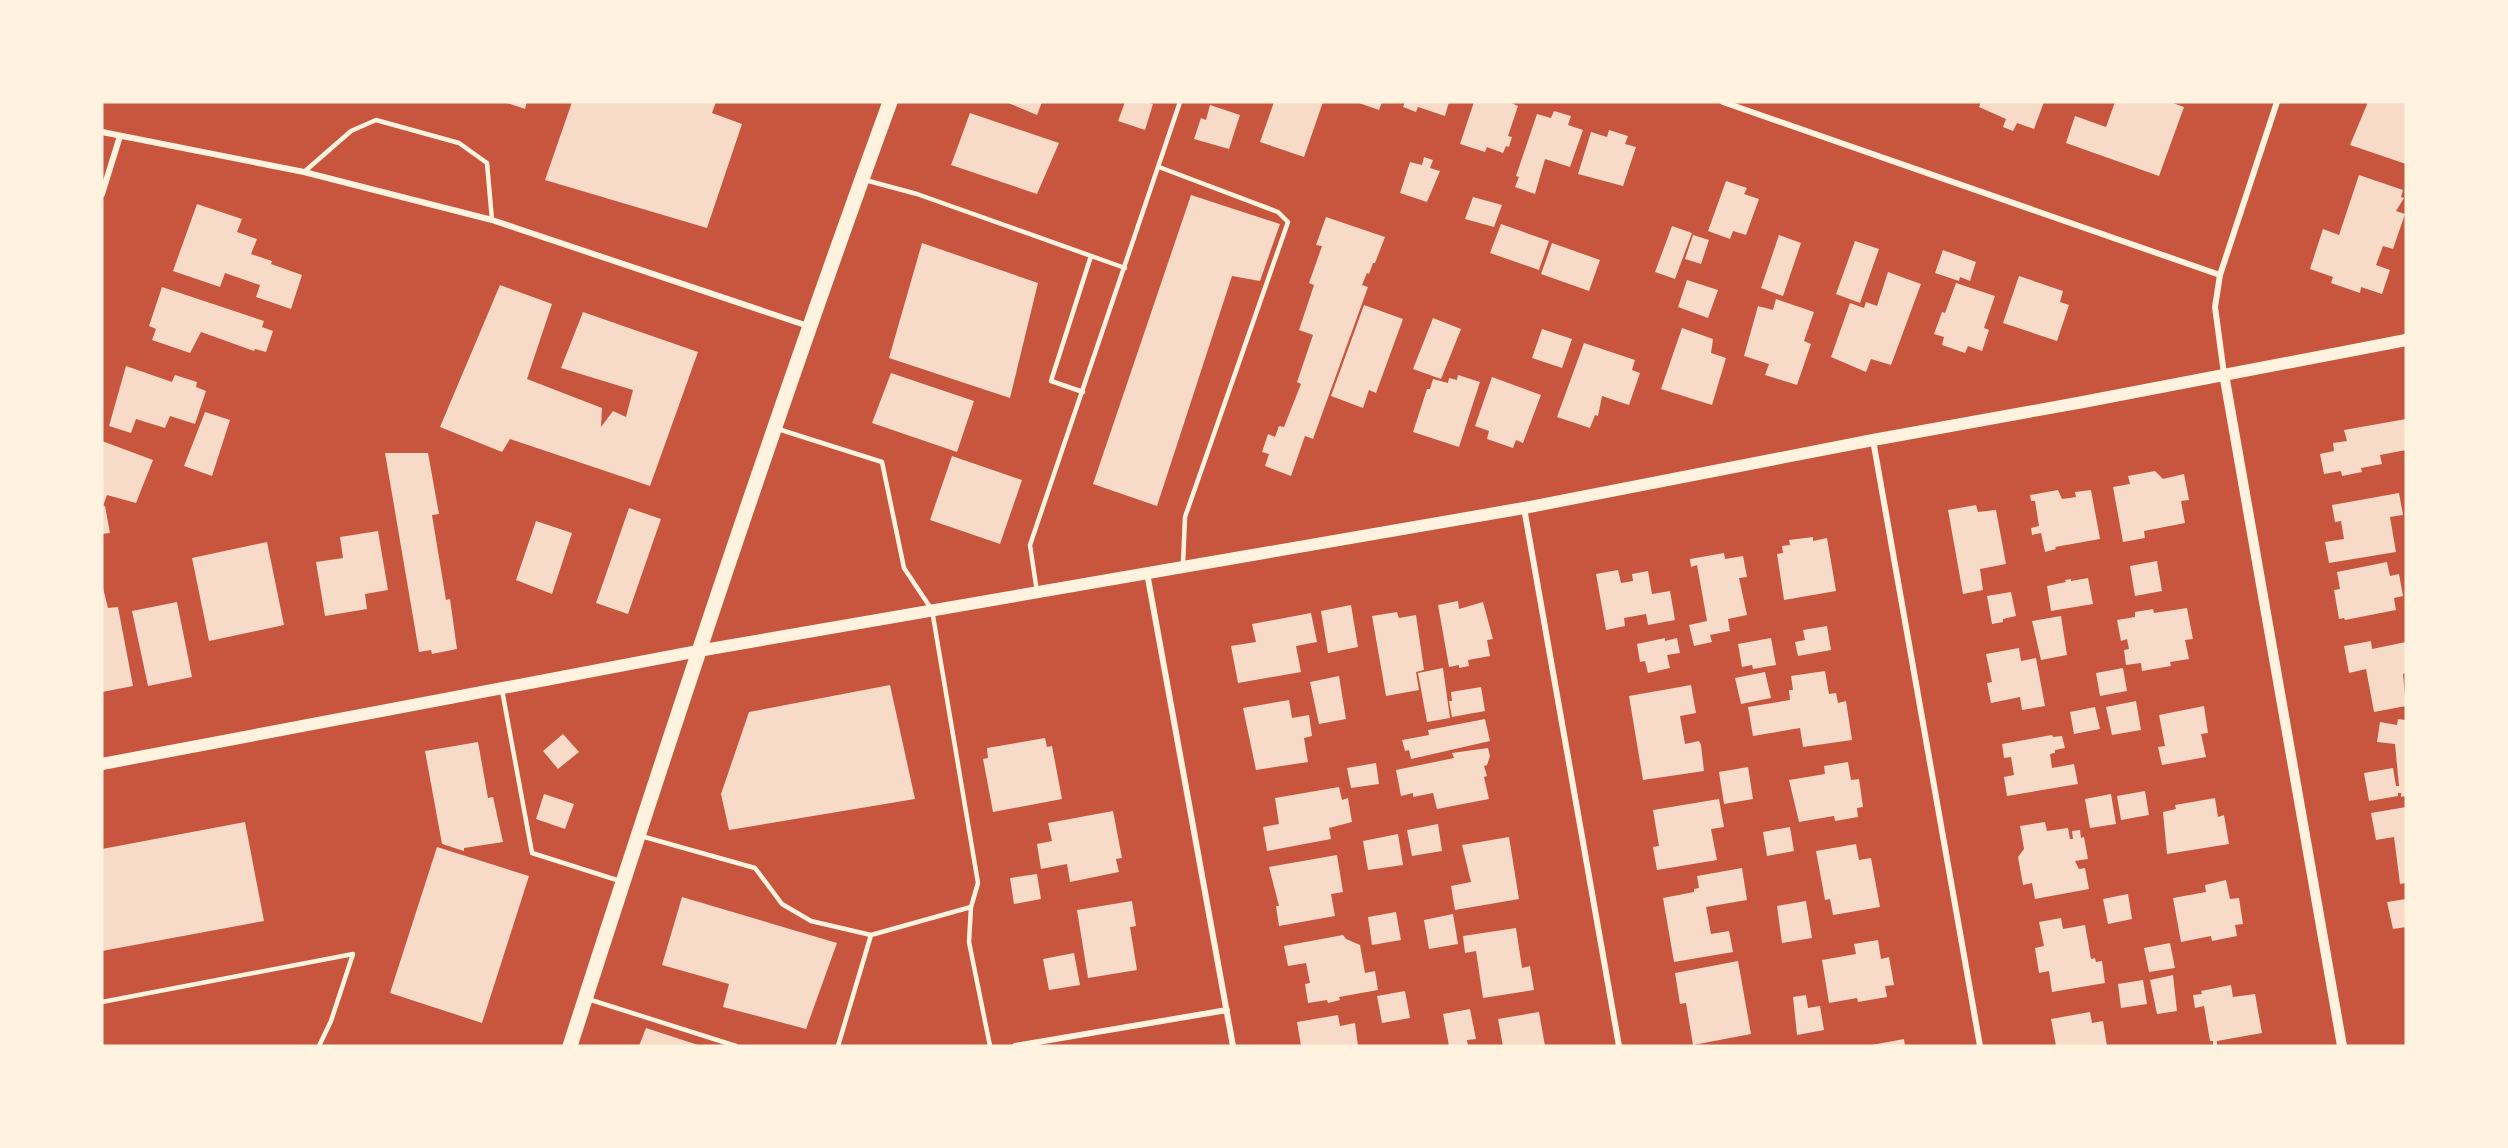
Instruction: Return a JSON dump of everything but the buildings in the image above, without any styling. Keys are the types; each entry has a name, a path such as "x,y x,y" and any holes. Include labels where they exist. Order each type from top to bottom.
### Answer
{"main road":[{"path":"570,1046 698,651 776,429 809,326 890,102"},
{"path":"102,764 698,651 1524,508 2406,340"}],"street":[{"path":"1724,102 2220,275"},
{"path":"2277,102 2220,275 2215,307 2224,374 2342,1046"},
{"path":"102,132 304,172 492,220 809,326"},
{"path":"102,194 120,136"},
{"path":"1873,440 1980,1046"},
{"path":"1524,508 1619,1046"},
{"path":"1147,573 1233,1046"},
{"path":"1015,1046 1227,1010"}],"lane":[{"path":"1037,592 1030,545 1180,102"},
{"path":"304,172 351,131 376,120 459,143 487,164 492,220"},
{"path":"1159,168 1278,212 1288,222 1185,517 1183,567"},
{"path":"862,179 917,194 1125,268"},
{"path":"1083,392 1051,381 1091,256"},
{"path":"776,429 882,462 904,568 932,610 978,883 971,907 969,942 990,1046"},
{"path":"502,689 532,853 622,882"},
{"path":"638,836 754,868 782,904 811,921 871,935 971,907"},
{"path":"838,1046 871,935"},
{"path":"102,1002 353,954 319,1046"},
{"path":"586,998 736,1046"}]}
